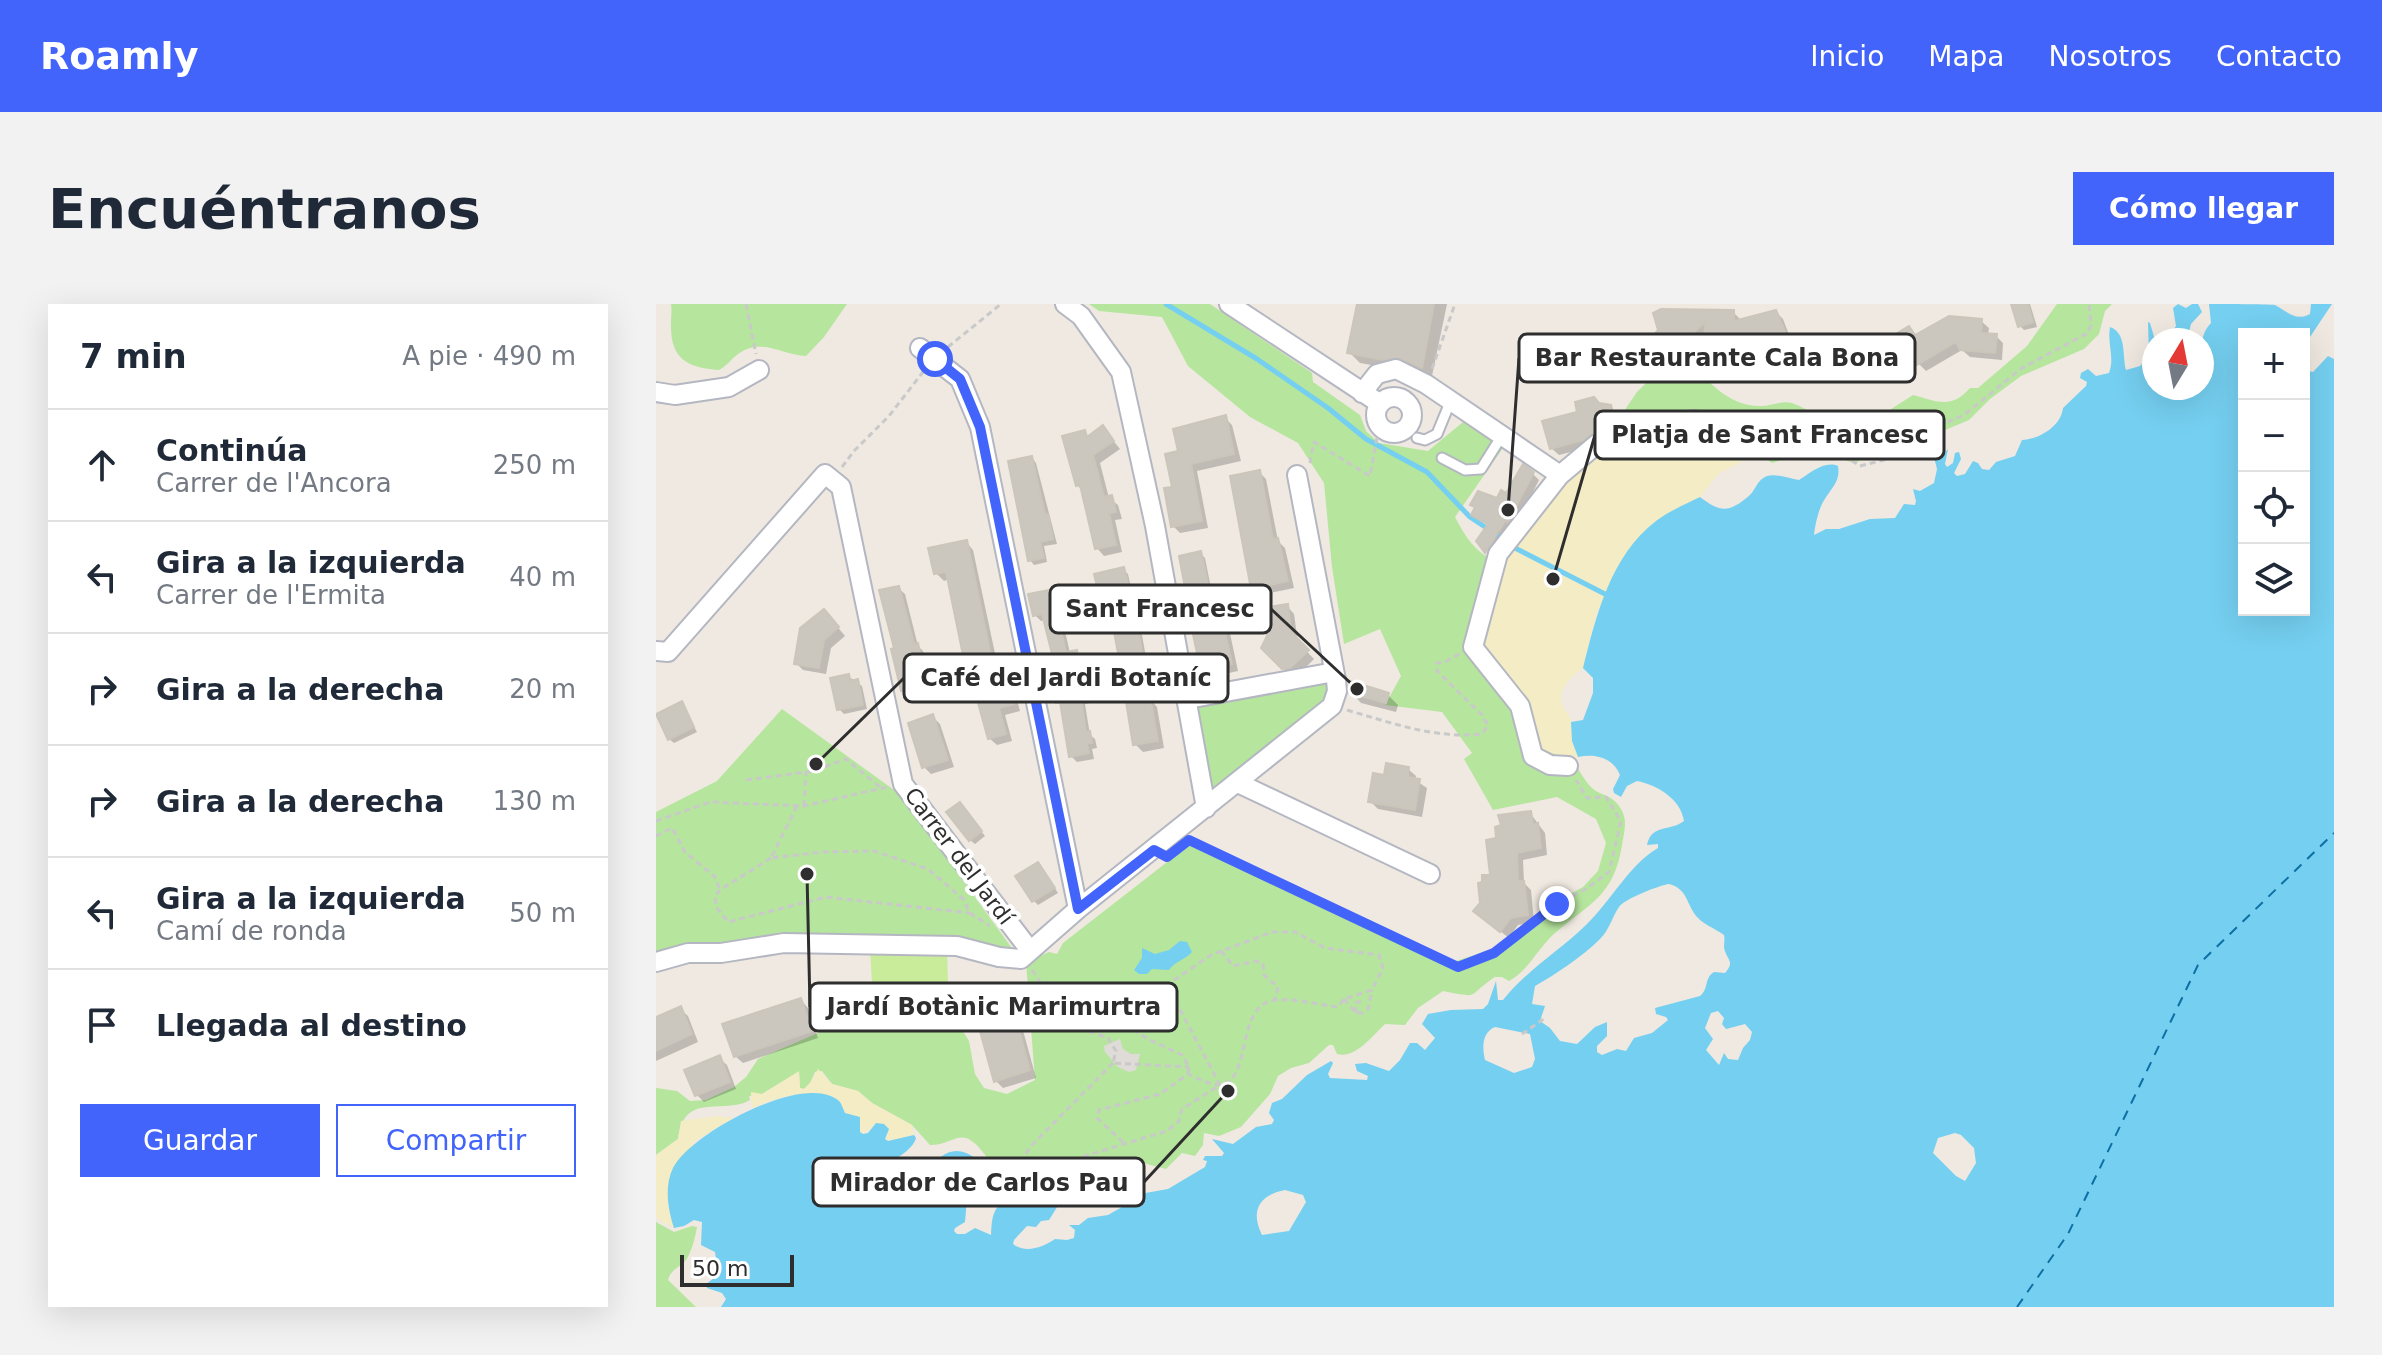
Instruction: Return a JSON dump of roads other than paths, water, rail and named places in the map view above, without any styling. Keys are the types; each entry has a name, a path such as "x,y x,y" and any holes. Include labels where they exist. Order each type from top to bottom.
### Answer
{"street":[{"path":"1065,304 1081,316 1121,372 1155,526 1206,808"},
{"path":"1229,304 1379,403"},
{"path":"920,348 960,379 980,427 1078,909"},
{"path":"1362,393 1377,374 1396,369 1451,400 1560,475"},
{"path":"656,392 675,395 729,387 759,370"},
{"path":"1394,397 1402,399 1408,404 1412,420 1402,432 1393,434 1379,427 1375,419 1379,403 1394,397"},
{"path":"1568,766 1550,765 1533,756 1520,706 1473,647 1498,554 1560,475 1597,444 1655,424 1695,420 1745,434"},
{"path":"656,962 688,953 721,953 784,943 957,946 999,957 1026,957 1078,909 1332,706 1337,691 1302,472"},
{"name":"Carrer del Jardí","path":"656,651 668,652 825,474 833,480 841,487 903,784 1026,957"},
{"path":"1188,699 1334,672"},
{"path":"1238,783 1430,874"}],"lane":[{"path":"1417,438 1425,440 1437,434 1451,400"},
{"path":"1442,458 1465,470 1481,469 1503,434"}],"water":[{"path":"2178,304 2186,308 2198,304 2202,312 2190,328 2175,328 2173,308"},
{"path":"2209,304 2275,305 2300,317 2310,314 2311,304 2332,304 2310,337 2310,328 2238,328 2238,616 2310,616 2310,371 2313,372 2328,356 2334,359 2334,1307 721,1307 726,1299 722,1293 707,1288 706,1284 718,1275 715,1252 701,1245 702,1222 694,1220 674,1228 668,1198 670,1175 683,1154 701,1139 724,1123 777,1099 824,1094 840,1102 845,1113 860,1117 860,1132 863,1134 868,1133 876,1123 884,1124 889,1129 885,1139 888,1141 914,1135 914,1143 907,1151 883,1165 880,1172 883,1175 899,1171 924,1171 944,1155 956,1151 980,1161 981,1168 965,1180 974,1195 967,1199 965,1222 955,1228 957,1234 965,1234 975,1228 991,1235 994,1214 1008,1198 1012,1207 1044,1196 1064,1196 1049,1220 1041,1221 1036,1227 1027,1226 1014,1240 1013,1244 1023,1249 1045,1245 1055,1239 1074,1238 1075,1230 1069,1225 1079,1225 1088,1218 1108,1215 1134,1195 1168,1189 1205,1167 1205,1156 1222,1156 1224,1153 1212,1139 1233,1144 1256,1127 1272,1124 1274,1120 1269,1113 1272,1103 1282,1099 1307,1075 1331,1061 1330,1078 1367,1080 1368,1076 1357,1071 1355,1064 1366,1063 1389,1071 1410,1043 1417,1043 1425,1050 1435,1038 1422,1024 1428,1014 1483,1009 1488,1004 1496,981 1498,1000 1503,1000 1522,979 1586,925 1629,873 1658,848 1658,844 1647,845 1653,834 1684,821 1673,800 1652,786 1637,781 1627,786 1621,797 1614,793 1620,775 1613,764 1603,758 1578,757 1572,741 1571,722 1583,720 1593,693 1593,678 1583,668 1600,608 1617,569 1640,535 1661,517 1700,497 1714,506 1730,508 1750,495 1767,476 1799,480 1828,465 1838,466 1838,477 1821,506 1814,535 1826,529 1839,529 1870,519 1895,518 1904,504 1915,505 1913,489 1920,491 1934,483 1937,469 1933,453 1941,456 1948,449 1947,467 1953,463 1955,453 1959,452 1961,459 1954,473 1957,476 1965,474 1973,461 1982,469 1989,470 1996,462 2015,456 2022,440 2042,434 2054,426 2063,408 2086,386 2087,382 2080,378 2081,373 2088,369 2096,376 2109,373 2110,327 2121,339 2126,370 2142,364 2142,400 2214,400 2214,328 2207,328 2211,323","holes":["1669,884 1680,889 1697,917 1724,935 1724,947 1730,963 1728,969 1725,973 1711,974 1700,996 1655,1008 1656,1014 1668,1020 1652,1033 1634,1038 1626,1051 1617,1049 1602,1055 1597,1052 1597,1046 1607,1036 1607,1022 1595,1027 1577,1044 1560,1041 1540,1021 1545,1006 1532,1004 1535,986 1593,946 1622,904","1718,1011 1724,1018 1722,1024 1726,1029 1745,1024 1752,1032 1738,1060 1728,1059 1724,1053 1719,1065 1706,1050 1713,1039 1705,1028 1711,1013","1495,1027 1530,1034 1535,1059 1532,1067 1514,1073 1485,1060 1484,1041","1955,1133 1974,1148 1976,1163 1965,1181 1933,1153 1938,1138","1285,1190 1303,1195 1306,1202 1289,1231 1262,1235 1257,1219 1259,1205 1276,1192"]},
{"path":"1180,941 1187,942 1192,952 1169,970 1152,969 1147,974 1139,974 1134,970 1142,958 1142,948 1155,954 1169,950"}],"waterway":[{"path":"1166,304 1257,359 1328,408 1366,439 1427,472 1470,517 1500,537"},
{"path":"1515,548 1605,594"}],"place":[{"name":"Bar Restaurante Cala Bona","path":"1508,510"},
{"name":"Platja de Sant Francesc","path":"1553,579"},
{"name":"Sant Francesc","path":"1357,689"},
{"name":"Café del Jardi Botaníc","path":"816,764"},
{"name":"Jardí Botànic Marimurtra","path":"807,874"},
{"name":"Mirador de Carlos Pau","path":"1228,1091"}]}
